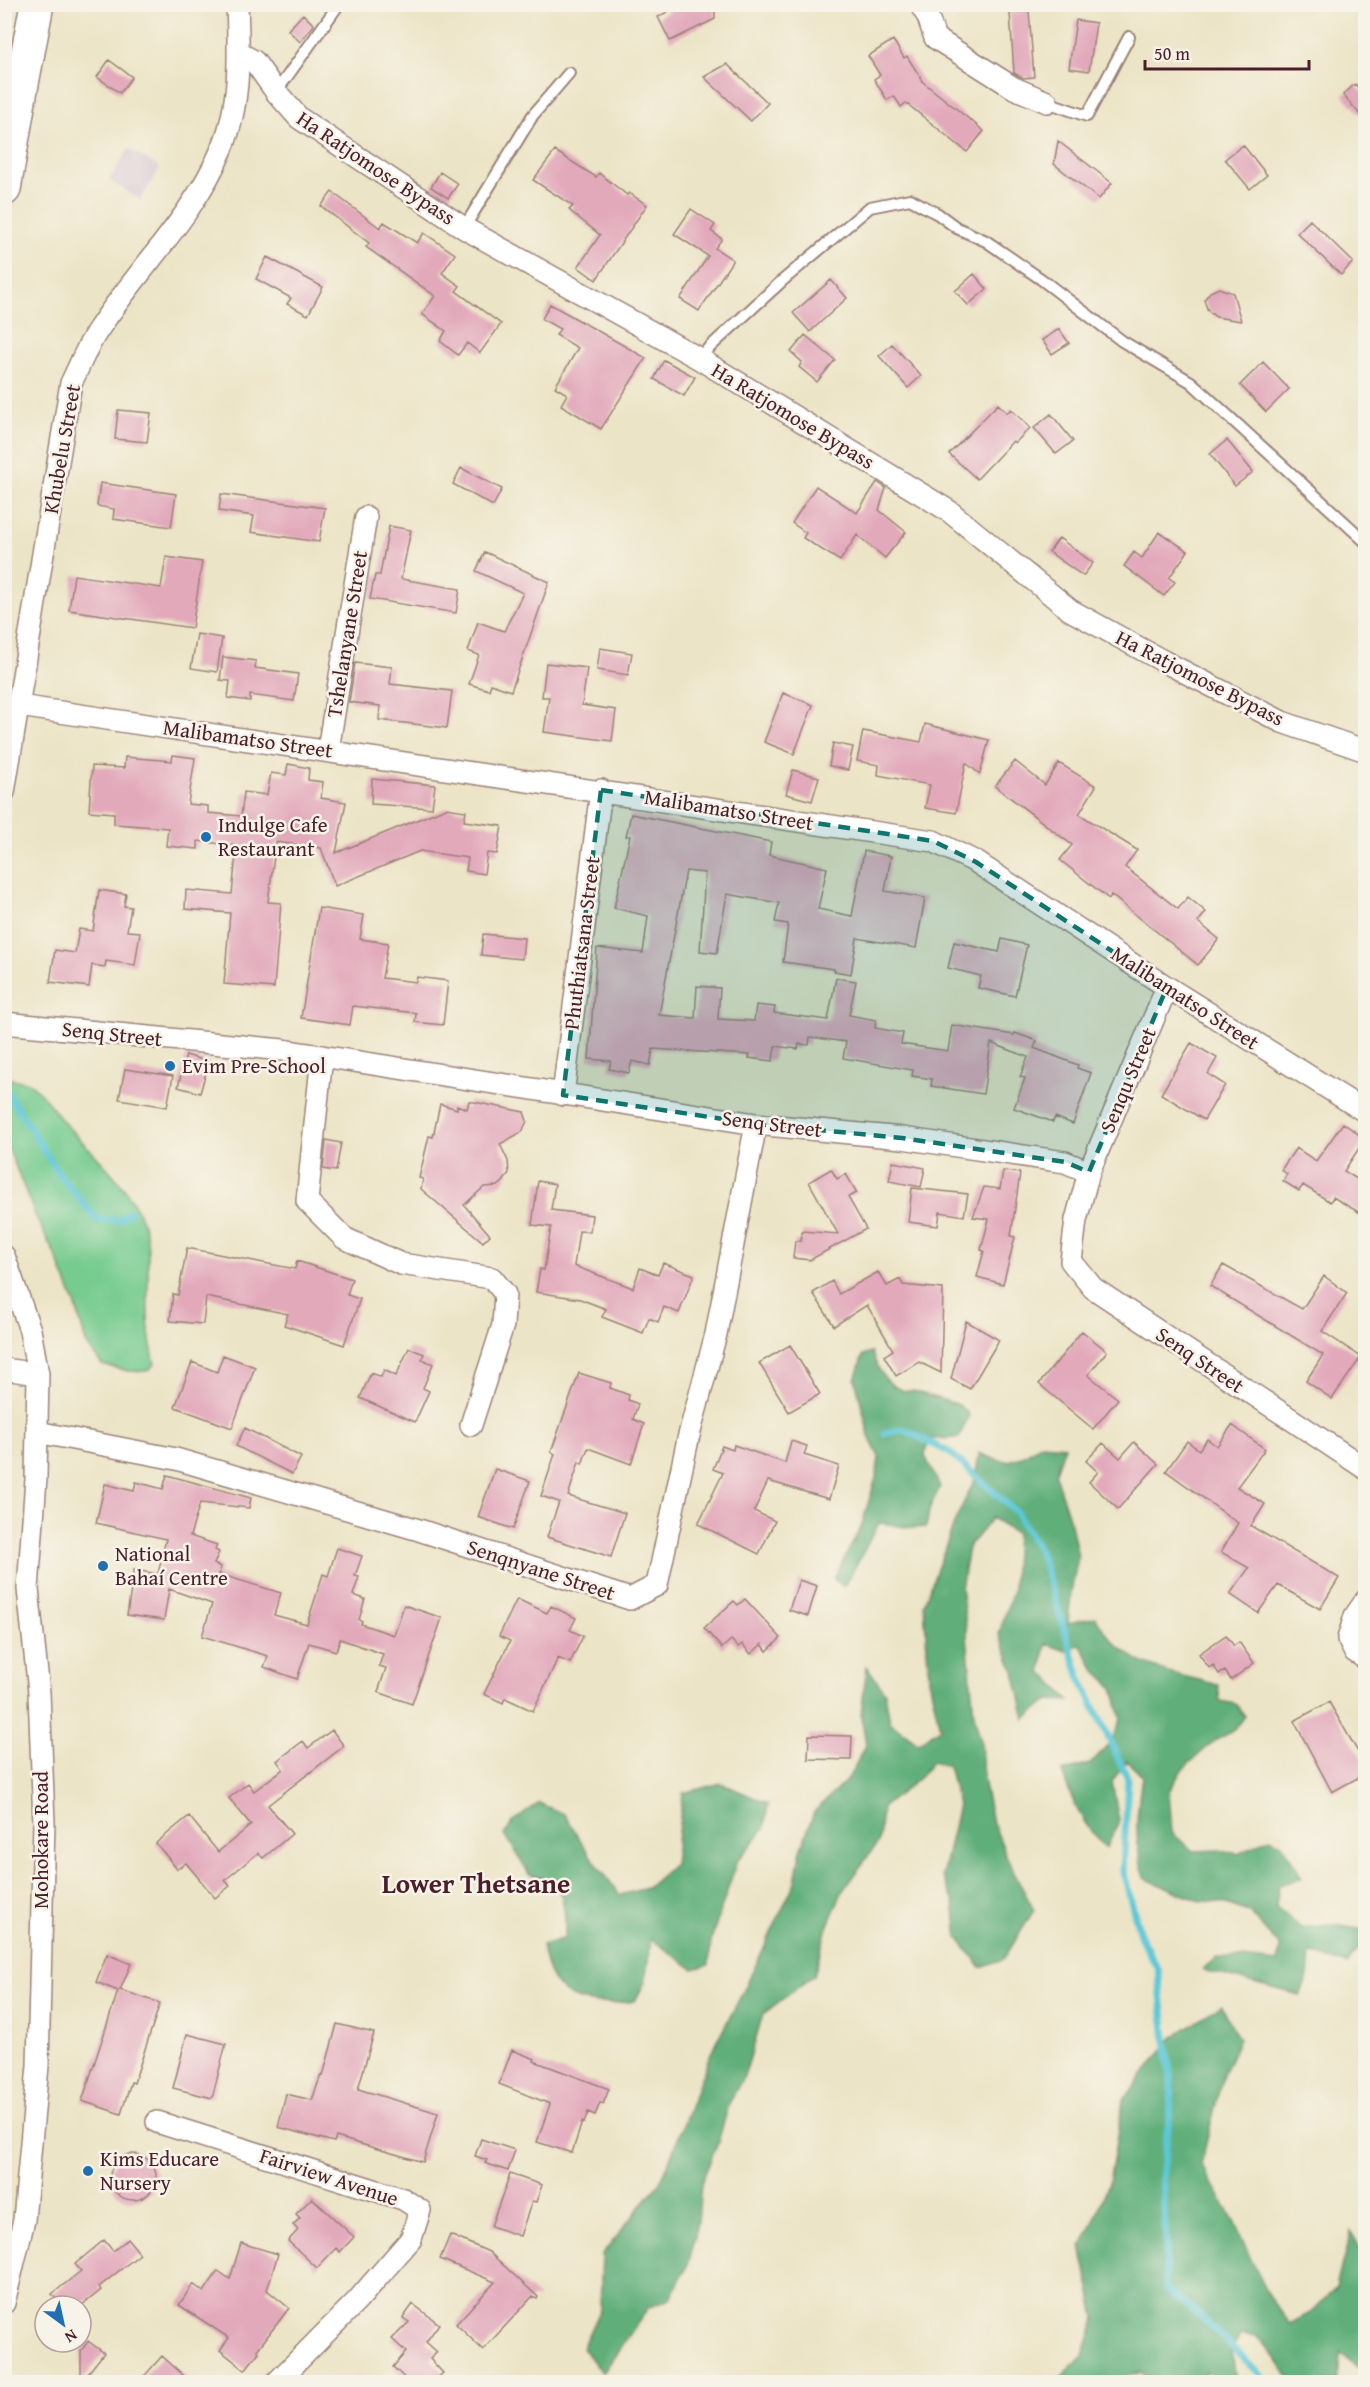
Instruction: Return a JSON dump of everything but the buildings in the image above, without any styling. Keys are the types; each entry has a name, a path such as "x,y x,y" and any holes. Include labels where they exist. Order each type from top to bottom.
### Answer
{"main road":[{"path":"4,189 38,4"}],"street":[{"name":"Khubelu Street","path":"4,792 71,382 98,331 183,216 222,148 234,105 239,53 237,4"},
{"path":"920,4 928,17 935,38 1014,88 1047,102"},
{"name":"Ha Ratjomose Bypass","path":"239,53 254,61 276,92 299,118 464,228 698,358 949,511 1070,610 1282,722 1365,751"},
{"name":"Tshelanyane Street","path":"328,750 366,517"},
{"name":"Malibamatso Street","path":"19,706 601,790 933,841 976,862 1167,987 1365,1112"},
{"name":"Phuthiatsana Street","path":"563,1095 601,790"},
{"name":"Senqu Street","path":"1089,1172 1167,987"},
{"name":"Senq Street","path":"4,1023 283,1050 756,1124 902,1138 1065,1162 1089,1172 1076,1220 1071,1261 1093,1288 1365,1469"},
{"path":"322,1056 307,1201 344,1238 401,1264 492,1278 505,1294 503,1325 471,1425"},
{"name":"Senqnyane Street","path":"37,1432 176,1459 419,1530 630,1599 657,1585 691,1428 716,1334 756,1124"},
{"path":"4,1256 30,1330 38,1374 4,1369"},
{"name":"Mohokare Road","path":"4,2303 24,2220 39,2066 44,1823 39,1692 28,1589 38,1374"},
{"path":"1365,1600 1355,1616 1348,1639 1354,1652 1365,1659"},
{"name":"Fairview Avenue","path":"157,2122 402,2199 420,2210 411,2239 357,2301 277,2382"}],"lane":[{"path":"276,92 339,4"},
{"path":"1047,102 1087,116 1129,37"},
{"path":"464,228 533,115 569,73"},
{"path":"698,358 782,281 870,207 910,199 938,214 957,228 986,242 1041,279 1122,341 1191,381 1365,542"}],"highlighted area":[{"path":"601,790 933,841 976,862 1167,987 1089,1172 1065,1162 902,1138 756,1124 563,1095"}],"shaded area":[{"path":"129,149 160,168 140,200 109,180"}],"green space":[{"path":"6,1078 29,1083 36,1088 64,1123 120,1183 140,1215 146,1232 148,1251 148,1321 155,1364 148,1371 129,1371 102,1365 86,1343 76,1306 5,1140"},
{"path":"872,1353 882,1374 892,1385 899,1389 914,1391 959,1405 969,1415 959,1438 928,1439 925,1456 940,1487 930,1507 926,1527 879,1523 844,1587 834,1579 862,1524 876,1478 879,1457 870,1439 855,1379 863,1355"},
{"path":"1041,1444 1065,1446 1055,1475 1071,1524 1078,1557 1068,1623 1096,1617 1119,1647 1133,1657 1165,1671 1218,1685 1220,1701 1236,1704 1245,1716 1235,1730 1214,1741 1181,1771 1169,1791 1172,1833 1193,1851 1220,1850 1238,1854 1270,1838 1282,1843 1302,1878 1279,1885 1276,1907 1301,1928 1333,1925 1365,1930 1365,1947 1362,1943 1347,1965 1310,1952 1308,1977 1300,1995 1202,1970 1216,1958 1278,1962 1280,1947 1249,1912 1223,1903 1196,1900 1144,1878 1137,1828 1142,1776 1127,1761 1112,1781 1119,1821 1106,1848 1085,1823 1062,1772 1090,1764 1112,1741 1121,1719 1113,1687 1095,1670 1080,1644 1066,1651 1046,1644 1041,1671 1070,1701 1048,1700 1025,1719 1014,1671 999,1634 1013,1590 1016,1533 992,1518 968,1547 961,1588 974,1715 981,1741 983,1779 991,1818 1011,1867 1034,1910 1004,1959 981,1967 958,1938 954,1902 942,1876 958,1805 948,1766 933,1761 918,1779 882,1808 879,1841 843,1890 827,1927 814,1975 763,2014 745,2074 730,2101 717,2145 701,2183 698,2223 689,2262 670,2299 648,2308 603,2373 582,2348 600,2309 602,2255 662,2179 711,2053 744,1990 795,1882 800,1853 814,1812 848,1779 866,1745 861,1714 867,1666 885,1693 890,1722 918,1743 940,1728 929,1679 924,1604 955,1521 975,1479 979,1453 998,1460 1012,1460 1025,1455"},
{"path":"721,1783 768,1804 764,1829 737,1861 711,1940 709,1965 693,1969 651,1939 645,1982 635,2001 586,2002 562,1990 553,1979 546,1964 542,1945 565,1938 564,1905 557,1889 551,1883 529,1874 505,1834 514,1821 539,1803 564,1814 589,1854 620,1895 647,1888 674,1864 683,1793"},
{"path":"1221,2005 1239,2039 1223,2074 1201,2164 1237,2227 1269,2296 1290,2324 1312,2312 1336,2287 1351,2231 1365,2258 1365,2367 1357,2367 1340,2352 1338,2382 1292,2382 1276,2358 1257,2337 1240,2335 1232,2351 1236,2382 1224,2382 1206,2372 1199,2382 1148,2382 1142,2372 1119,2379 1119,2382 1056,2382 1083,2356 1096,2317 1081,2246 1109,2183 1123,2101 1173,2037"}],"waterway":[{"path":"4,1087 59,1174 97,1220 119,1220 130,1212"},
{"path":"885,1433 903,1429 949,1452 1016,1512 1040,1553 1079,1675 1128,1779 1123,1871 1141,1938 1158,1969 1172,2092 1162,2179 1166,2242 1165,2289 1196,2312 1260,2374 1264,2382"}],"place":[{"name":"Indulge Cafe Restaurant","path":"206,837"},
{"name":"Evim Pre-School","path":"170,1066"},
{"name":"National Bahaí Centre","path":"103,1566"},
{"name":"Kims Educare Nursery","path":"88,2171"}],"district":[{"name":"Lower Thetsane","path":"476,1884"}]}
